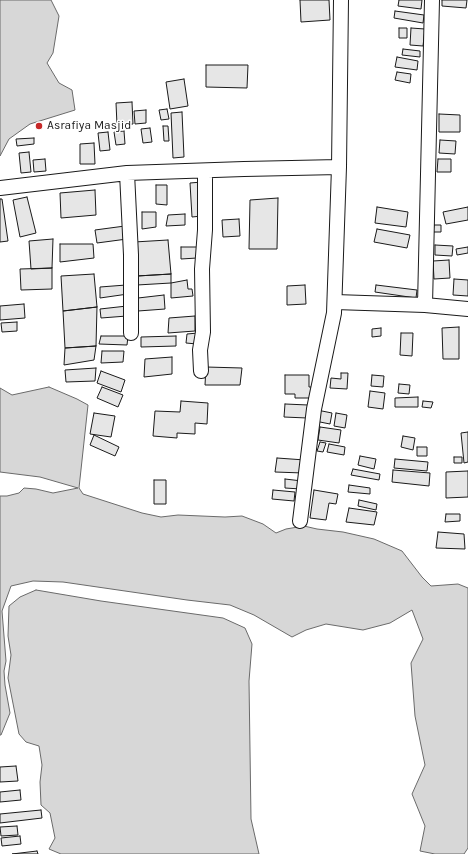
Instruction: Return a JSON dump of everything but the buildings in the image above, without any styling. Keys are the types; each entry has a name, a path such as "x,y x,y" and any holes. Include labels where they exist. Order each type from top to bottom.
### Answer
{"street":[{"path":"300,521 314,409 335,302 339,167 341,0"},
{"path":"425,305 432,0"},
{"path":"0,188 127,173 339,167"},
{"path":"201,371 200,350 202,332 202,269 205,230 205,171"},
{"path":"127,173 131,255 131,333"},
{"path":"335,302 425,305 468,309"}],"shaded area":[{"path":"0,0 51,0 59,16 53,53 47,63 59,83 72,90 75,110 30,124 9,139 0,156"},
{"path":"49,387 88,405 79,488 83,494 142,513 161,517 178,515 225,517 242,516 263,524 276,533 286,529 304,526 343,532 374,539 402,551 431,586 458,584 468,588 468,848 464,854 435,854 420,851 425,826 412,794 425,765 415,716 411,663 423,639 412,610 390,623 363,630 326,624 306,630 292,637 254,615 230,605 63,582 33,581 11,586 2,611 6,661 4,671 5,685 10,713 0,735 0,496 19,493 24,488 53,493 78,488 40,477 0,472 0,388 12,395"},
{"path":"36,590 101,601 223,618 245,628 252,644 249,681 251,819 259,854 61,854 49,849 55,838 50,813 41,805 40,782 42,765 39,746 26,742 19,734 8,678 11,655 8,636 9,606 20,597"}],"place":[{"name":"Asrafiya Masjid","path":"39,126"}]}
